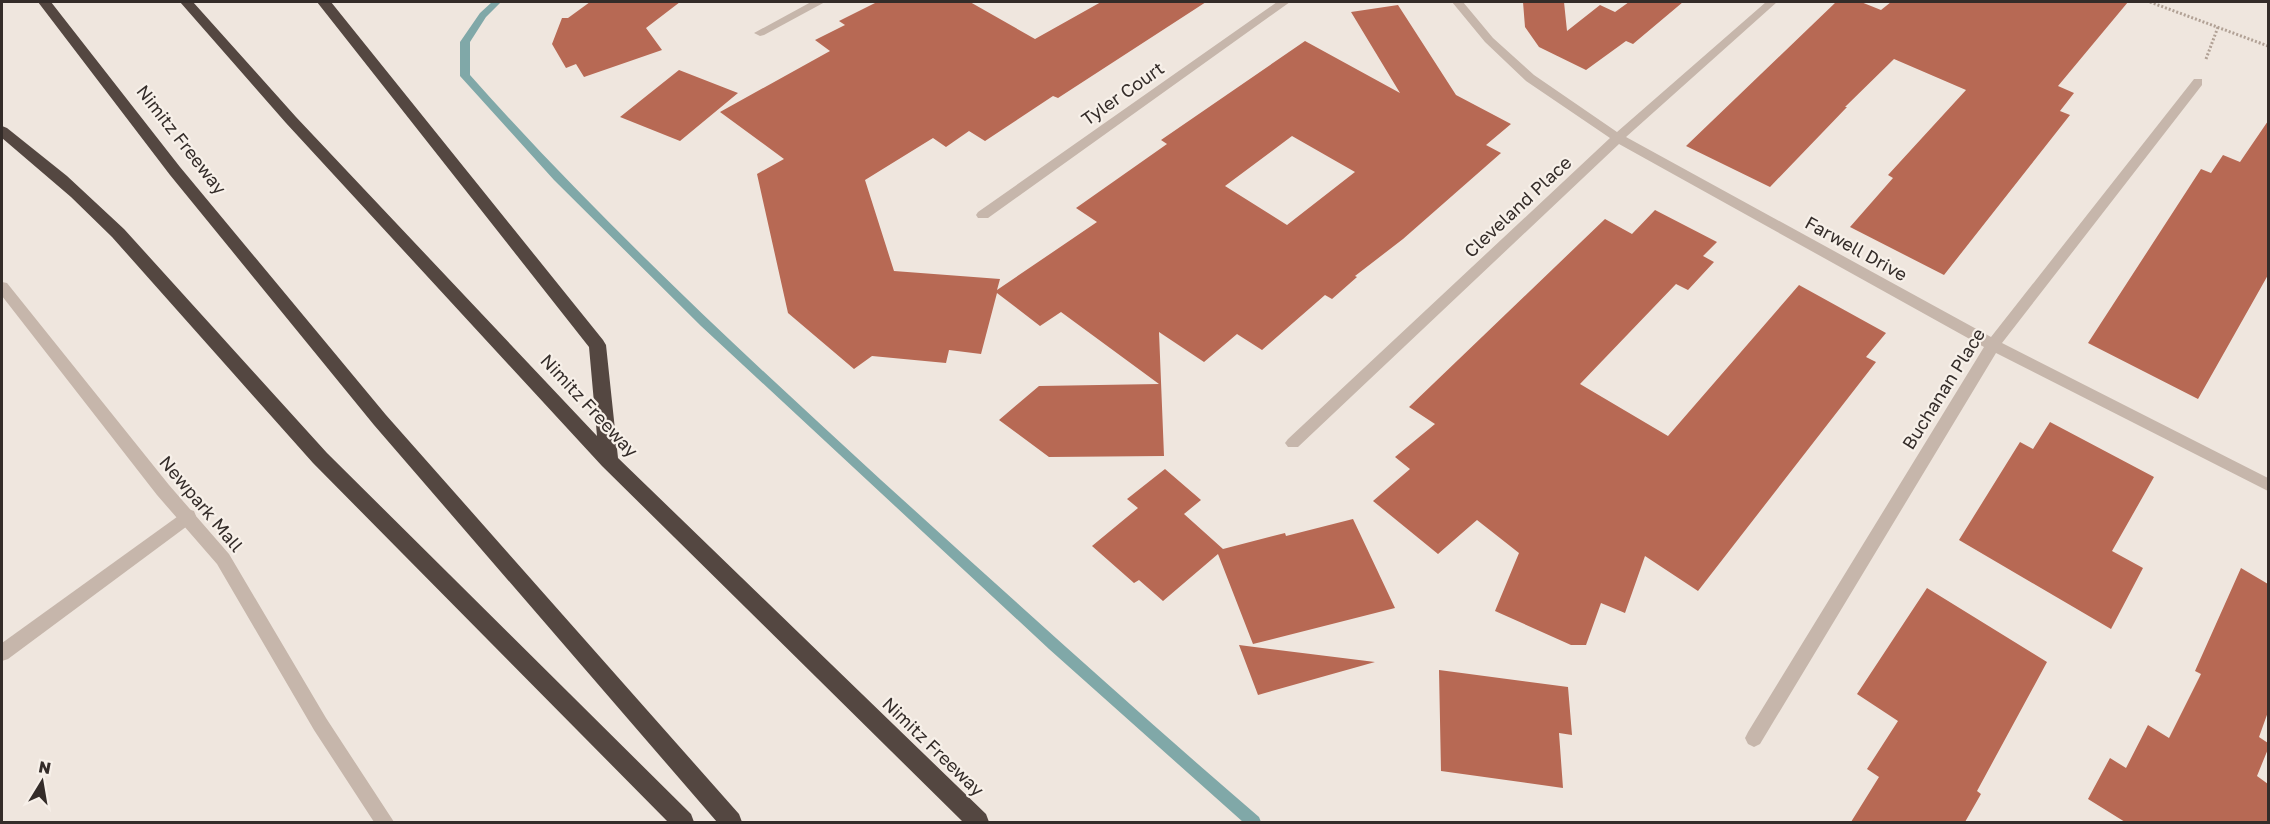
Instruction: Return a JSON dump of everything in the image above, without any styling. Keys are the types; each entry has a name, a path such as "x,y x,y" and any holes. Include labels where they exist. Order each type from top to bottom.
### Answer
{"highway":[{"name":"Nimitz Freeway","path":"44,2 175,171 380,420 731,822"},
{"name":"Nimitz Freeway","path":"186,2 291,120 609,461 978,822"},
{"path":"324,2 597,345 609,461"},
{"path":"2,131 72,189 117,232 264,399 320,458 683,822"}],"street":[{"path":"760,33 819,2"},
{"name":"Tyler Court","path":"983,215 1284,2"},
{"name":"Farwell Drive","path":"1457,2 1490,40 1530,78 1618,138 1993,345 2268,485"},
{"name":"Cleveland Place","path":"1293,443 1618,138 1772,2"},
{"name":"Buchanan Place","path":"1754,738 1993,345 2198,82"},
{"name":"Newpark Mall","path":"2,287 163,490 224,560 320,724 385,822"},
{"path":"2,653 188,516"}],"path":[{"path":"2150,2 2268,46"},
{"path":"2198,82 2218,27"}],"building":[{"path":"590,2 680,2 646,28 662,50 584,77 576,64 566,68 552,44 562,18 568,18"},
{"path":"877,2 970,2 1035,39 1101,2 1206,2 1058,98 1053,96 985,141 969,131 946,147 933,138 865,180 894,271 1000,279 997,290 1097,222 1076,208 1167,144 1161,140 1305,41 1400,93 1351,12 1398,5 1456,95 1511,124 1486,145 1501,153 1403,239 1355,276 1357,277 1332,299 1325,295 1262,350 1237,334 1204,362 1159,332 1164,456 1049,457 999,420 1039,386 1159,384 1061,312 1040,326 997,293 981,354 949,350 946,363 872,356 854,369 788,313 757,174 784,159 720,112 830,51 815,40 845,25 839,21","holes":["1292,136 1355,172 1287,225 1225,186"]},
{"path":"1523,2 1564,2 1567,31 1600,5 1615,12 1629,2 1683,2 1633,44 1626,41 1586,70 1539,47 1525,27"},
{"path":"1836,2 1861,2 1881,10 1891,2 2128,2 2058,86 2074,93 2060,111 2070,115 1944,275 1850,227 1893,178 1888,175 1966,90 1894,59 1770,187 1686,146"},
{"path":"679,70 738,93 680,141 620,117"},
{"path":"2268,121 2268,275 2198,399 2088,343 2201,169 2211,173 2223,155 2240,162"},
{"path":"1655,210 1717,242 1703,256 1714,262 1688,290 1676,284 1580,384 1668,436 1799,285 1886,333 1866,357 1876,362 1698,591 1645,556 1625,613 1601,603 1586,645 1571,645 1495,611 1519,553 1477,520 1438,554 1373,501 1410,469 1395,457 1435,424 1409,407 1605,219 1632,234"},
{"path":"2050,422 2154,477 2112,551 2143,568 2111,629 1959,540 2020,442 2033,449"},
{"path":"1165,469 1201,500 1184,514 1223,549 1353,519 1395,608 1253,644 1218,554 1163,601 1139,580 1134,583 1092,546 1138,508 1127,499"},
{"path":"2241,568 2268,584 2268,712 2259,737 2268,743 2268,749 2257,776 2268,784 2268,822 2125,822 2088,799 2110,758 2126,768 2148,725 2169,738 2201,674 2195,671"},
{"path":"1927,588 2047,662 1977,791 1981,794 1965,822 1851,822 1879,777 1867,769 1898,721 1857,694"},
{"path":"1239,645 1375,662 1258,695"},
{"path":"1439,670 1568,687 1572,735 1559,733 1563,788 1441,771"}],"waterway":[{"path":"497,2 483,15 465,42 465,76 558,178 655,276 755,371 1054,645 1254,822"}]}
